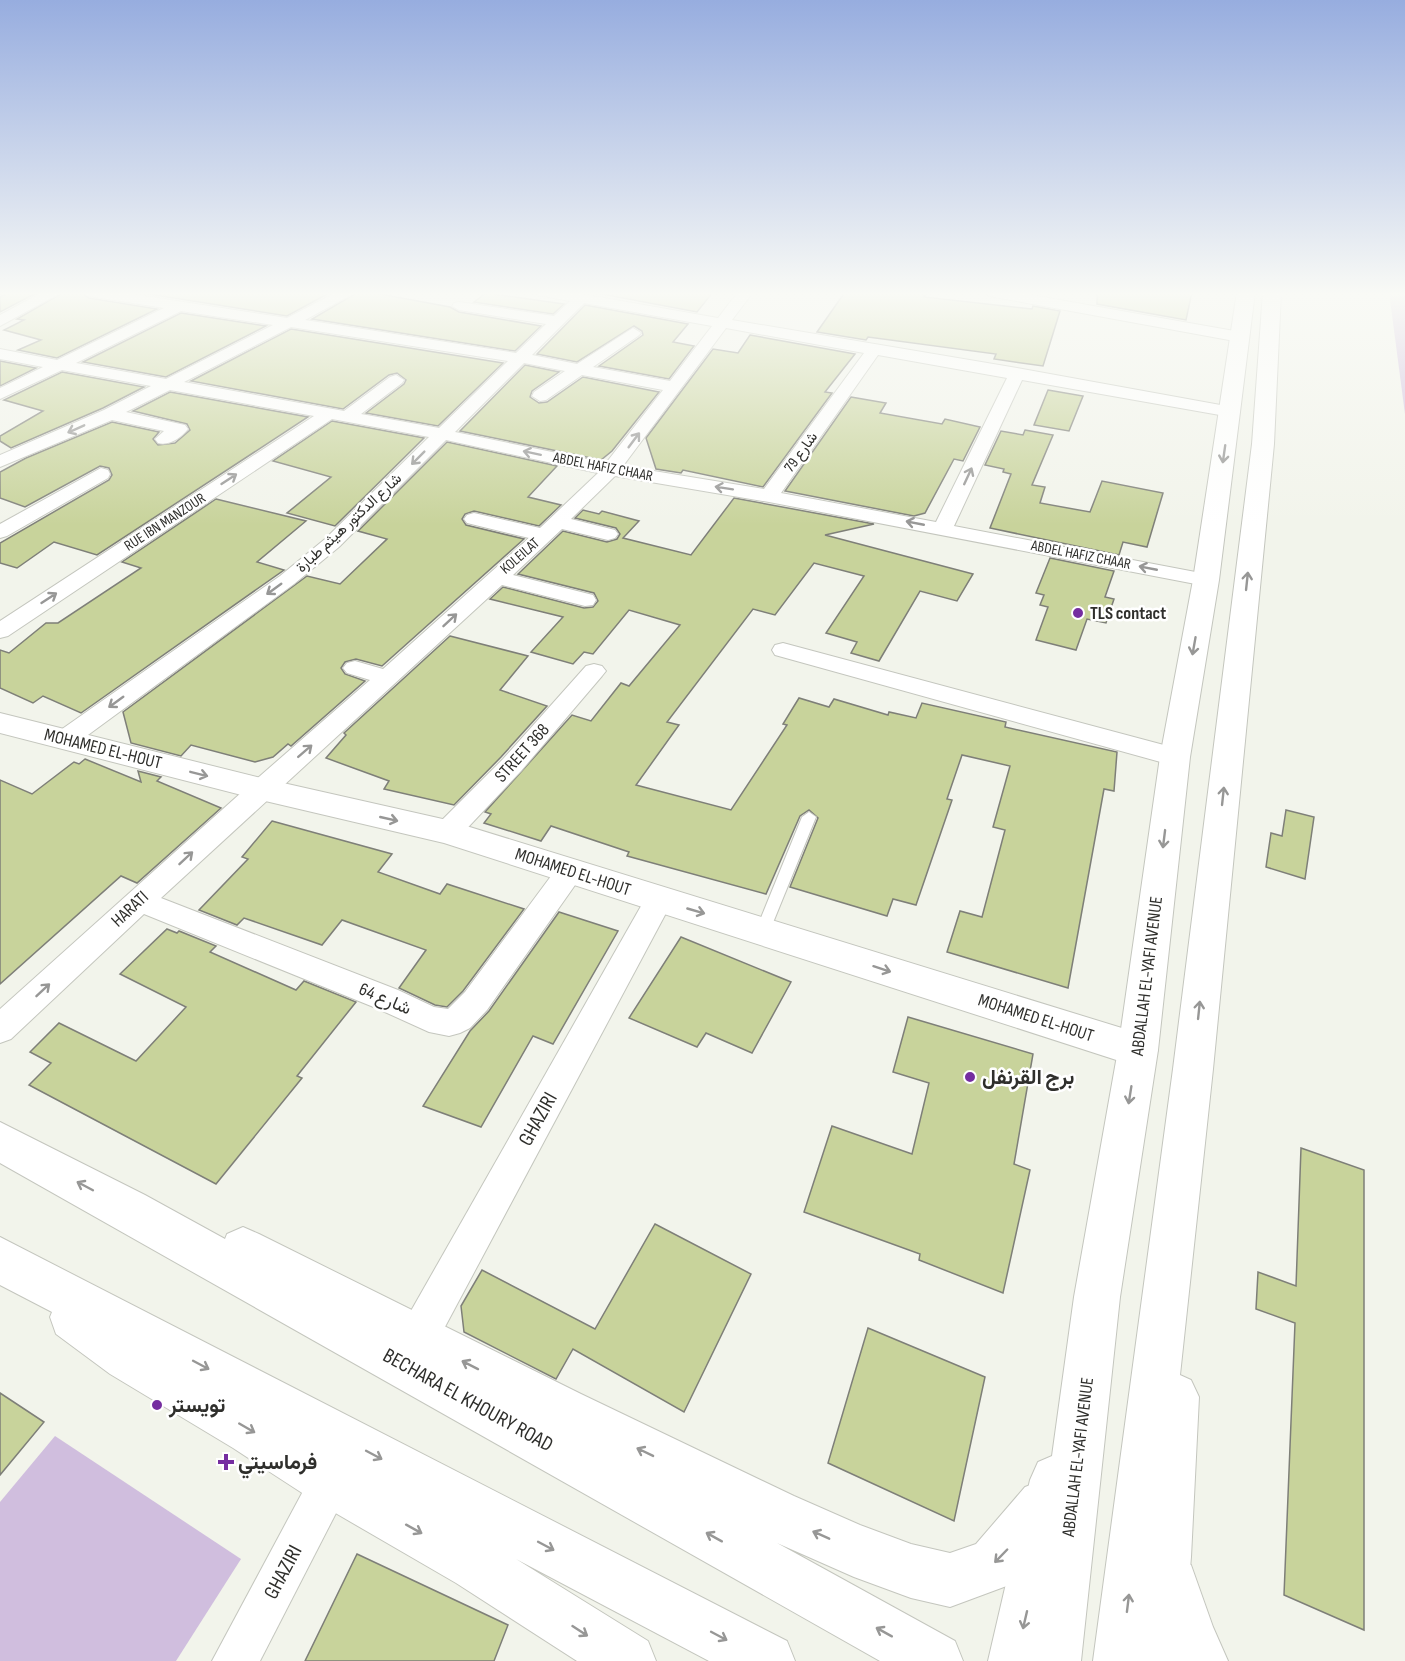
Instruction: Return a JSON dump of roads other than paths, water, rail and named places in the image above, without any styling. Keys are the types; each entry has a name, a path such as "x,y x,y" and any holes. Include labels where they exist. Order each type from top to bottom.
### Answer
{"main road":[{"name":"ABDALLAH EL-YAFI AVENUE","path":"1053,1661 1097,1296 1138,1050 1175,757 1206,580 1231,412 1241,370"},
{"path":"1121,1661 1193,1069 1263,444 1259,370"},
{"name":"MOHAMED EL-HOUT","path":"0,723 261,789 447,832 1138,1050"},
{"path":"1154,1661 1164,1557 1193,1069"},
{"name":"BECHARA EL KHOURY ROAD","path":"0,1141 129,1210 935,1661"},
{"path":"129,1210 164,1216 198,1227 417,1339 775,1515 854,1550 911,1571 950,1580 993,1564 1053,1495"},
{"path":"14,1267 69,1315 127,1357 251,1430 331,1482 475,1564 628,1661"},
{"path":"14,1267 767,1661"},
{"path":"1016,1661 1097,1296"},
{"path":"1164,1557 1188,1637 1200,1661"}],"street":[{"path":"0,394 52,370"},
{"name":"ABDEL HAFIZ CHAAR","path":"79,370 441,434 611,470 943,528 1206,580"},
{"path":"0,462 110,414 198,370"},
{"name":"شارع الدكتور هيثم طبارة","path":"64,740 287,580 332,543 508,370"},
{"path":"540,396 579,370"},
{"path":"583,370 673,387"},
{"name":"KOLEILAT","path":"261,789 551,529 611,470 686,370"},
{"name":"شارع 79","path":"769,496 860,370"},
{"path":"996,370 1231,412"},
{"path":"943,528 1017,373"},
{"name":"RUE IBN MANZOUR","path":"0,630 396,380"},
{"path":"110,414 179,429 164,439"},
{"path":"0,532 101,474"},
{"path":"474,519 608,534"},
{"path":"496,577 585,600"},
{"path":"783,650 1175,757"},
{"path":"355,668 387,678"},
{"name":"STREET 368","path":"447,832 512,765 594,671"},
{"name":"HARATI","path":"0,1029 261,789"},
{"name":"شارع 64","path":"140,901 387,999 429,1019 449,1023 459,1019 476,1001 570,871"},
{"name":"GHAZIRI","path":"417,1339 659,900"},
{"name":"GHAZIRI","path":"235,1661 331,1482"}],"lane":[{"path":"763,930 809,817"}],"place":[{"name":"TLS contact","path":"1078,613"},
{"name":"برج القرنفل","path":"970,1077"},
{"name":"تويستر","path":"157,1405"},
{"name":"فرماسيتي","path":"226,1462"}]}
